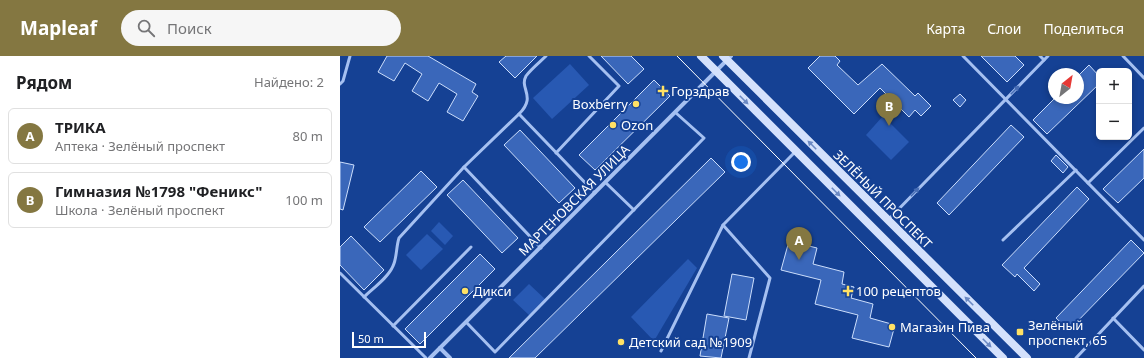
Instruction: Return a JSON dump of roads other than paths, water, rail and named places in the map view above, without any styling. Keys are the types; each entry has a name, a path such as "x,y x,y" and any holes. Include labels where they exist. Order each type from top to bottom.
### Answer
{"main road":[{"path":"701,56 1003,358"},
{"name":"ЗЕЛЁНЫЙ ПРОСПЕКТ","path":"727,57 888,221 1026,358"}],"street":[{"name":"МАРТЕНОВСКАЯ УЛИЦА","path":"430,358 676,114 716,72 727,57"},
{"path":"440,348 450,358"}],"lane":[{"path":"340,84 343,81 350,56"},
{"path":"364,297 390,272 394,265 399,238 464,167 519,114 527,104 528,97 524,82 526,77 546,56"},
{"path":"556,153 619,86 589,56"},
{"path":"963,56 1144,240"},
{"path":"1040,56 1044,60"},
{"path":"888,221 1048,56"},
{"path":"1123,56 1144,78"},
{"path":"519,114 596,193"},
{"path":"466,322 495,352 704,138 676,114"},
{"path":"1088,183 1144,128"},
{"path":"661,350 723,225 796,152"},
{"path":"464,167 540,248"},
{"path":"1003,240 1076,170"},
{"path":"606,183 634,210"},
{"path":"723,225 770,278 749,358"},
{"path":"393,326 471,247"},
{"path":"340,273 426,358"},
{"path":"1076,358 1144,286"},
{"path":"1113,318 1144,350"}],"tram line":[{"path":"677,56 976,358"}],"place":[{"name":"Горздрав","path":"663,91"},
{"name":"Boxberry","path":"636,104"},
{"name":"Ozon","path":"613,125"},
{"name":"Гимназия №1798 \"Феникс\"","path":"889,126"},
{"name":"ТРИКА","path":"799,260"},
{"name":"Дикси","path":"465,291"},
{"name":"100 рецептов","path":"848,291"},
{"name":"Магазин Пива","path":"892,327"},
{"name":"Зелёный проспект, 65","path":"1020,332"},
{"name":"Детский сад №1909","path":"621,342"}]}
